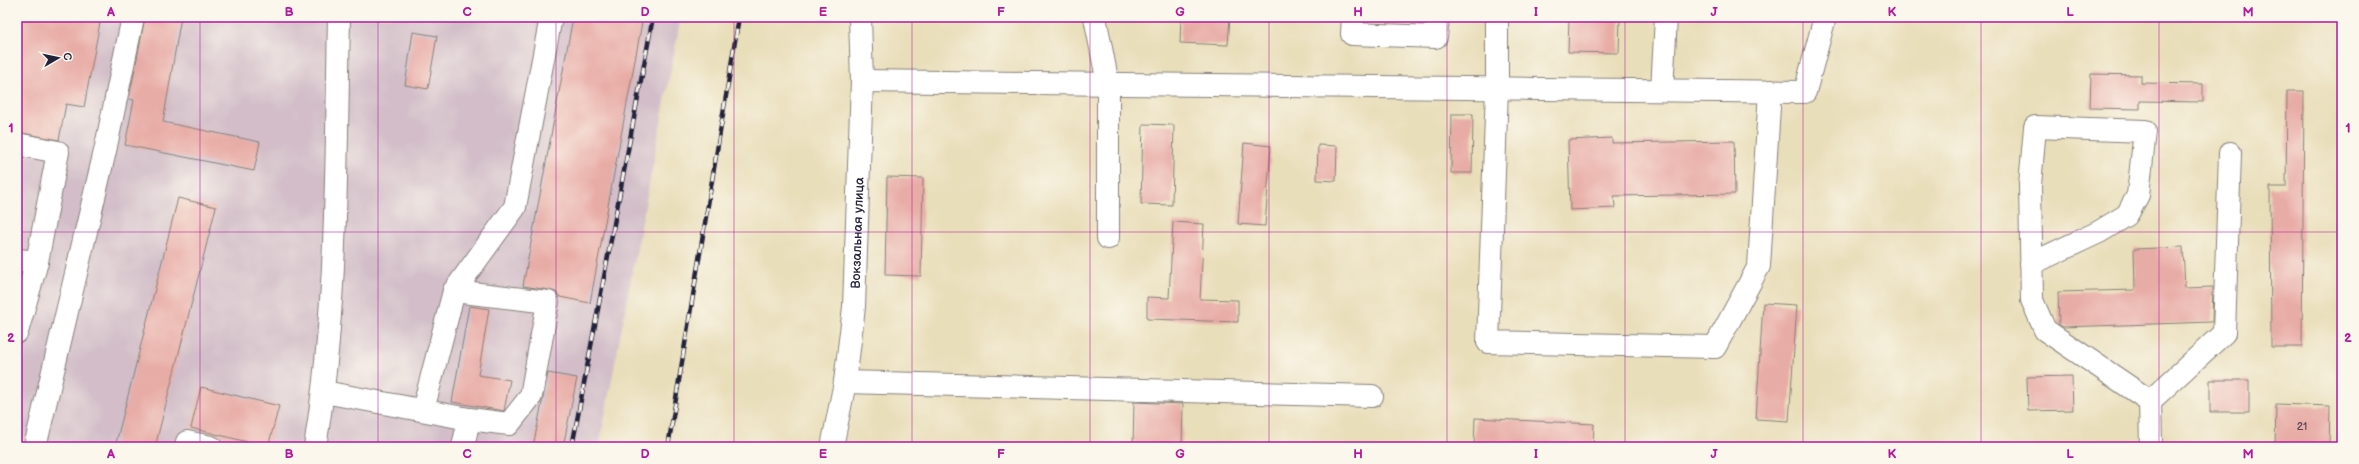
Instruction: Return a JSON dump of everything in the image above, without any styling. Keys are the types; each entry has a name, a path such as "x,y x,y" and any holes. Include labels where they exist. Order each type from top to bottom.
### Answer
{"street":[{"path":"35,447 105,152 133,17"},
{"path":"315,447 324,392 334,256 339,17"},
{"path":"423,410 454,291 515,207 551,17"},
{"name":"Вокзальная улица","path":"832,447 845,382 854,307 862,81 860,17"},
{"path":"1095,17 1108,84 1108,238"},
{"path":"1353,17 1352,34 1436,37 1438,17"},
{"path":"1497,17 1497,88 1488,342 1715,347 1759,266 1770,91"},
{"path":"1662,90 1666,17"},
{"path":"862,81 1805,92 1825,17"},
{"path":"2031,264 2099,232 2127,215 2138,195 2145,131 2035,127 2030,185 2031,264 2032,300 2045,330 2150,401"},
{"path":"17,144 58,152 27,261 17,332"},
{"path":"2151,447 2150,401 2224,333 2230,153"},
{"path":"324,392 509,424 531,396 548,302 454,291"},
{"path":"845,382 1372,396"},
{"path":"464,447 469,418"},
{"path":"186,447 187,442 211,447"}],"shaded area":[{"path":"17,17 681,17 599,447 17,447"}],"building":[{"path":"17,17 101,17 84,107 66,104 59,140 17,132"},
{"path":"145,17 181,17 163,122 260,142 254,171 125,145 134,100 129,99"},
{"path":"573,17 643,17 590,303 560,297 556,292 549,290 523,286"},
{"path":"1181,17 1230,17 1228,45 1180,43"},
{"path":"1569,17 1620,17 1619,53 1568,52"},
{"path":"413,32 437,36 428,89 405,85"},
{"path":"2091,74 2141,75 2141,83 2203,84 2203,102 2140,101 2140,109 2090,108"},
{"path":"2287,91 2304,91 2302,347 2271,347 2270,187 2286,187"},
{"path":"1452,114 1473,114 1472,173 1451,173"},
{"path":"1143,124 1174,125 1172,205 1141,204"},
{"path":"1612,138 1612,143 1734,141 1735,194 1614,196 1615,208 1570,210 1568,140"},
{"path":"1244,143 1271,146 1265,226 1238,224"},
{"path":"1318,145 1337,146 1336,181 1317,180"},
{"path":"887,177 923,178 921,276 885,275"},
{"path":"178,198 216,207 155,447 115,447"},
{"path":"1173,222 1204,224 1200,299 1238,300 1238,322 1147,319 1147,297 1169,298"},
{"path":"2183,247 2185,288 2213,287 2212,322 2063,327 2059,325 2058,292 2135,290 2134,249"},
{"path":"1763,303 1797,305 1789,421 1756,419"},
{"path":"469,306 489,309 478,375 510,380 504,411 452,402"},
{"path":"548,373 577,378 563,447 533,447"},
{"path":"2072,376 2073,410 2028,411 2027,377"},
{"path":"2210,380 2249,380 2249,412 2210,412"},
{"path":"201,387 279,406 268,447 191,428"},
{"path":"1134,402 1183,404 1182,447 1133,447"},
{"path":"2276,404 2330,406 2329,447 2275,447"},
{"path":"1475,418 1594,424 1593,447 1474,447"}],"railway":[{"path":"572,447 653,17"},
{"path":"668,447 739,17"}]}
